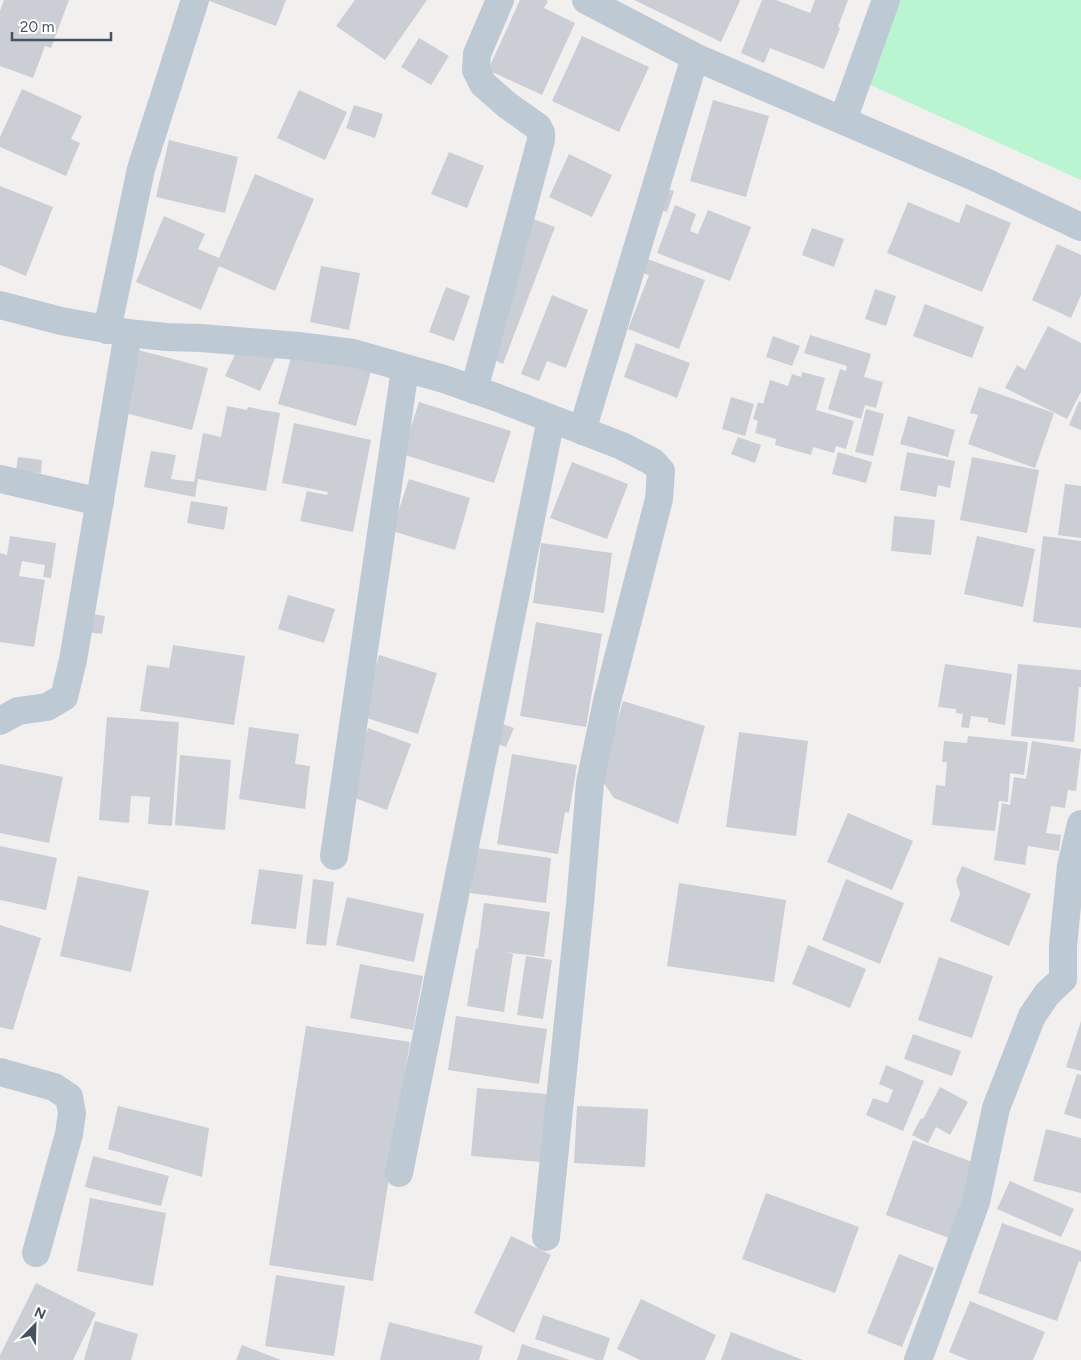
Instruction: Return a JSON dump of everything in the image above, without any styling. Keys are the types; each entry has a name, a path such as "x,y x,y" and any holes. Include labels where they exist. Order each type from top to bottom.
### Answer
{"street":[{"path":"0,721 18,711 47,706 64,697 74,660 100,502 117,331 141,169 195,0"},
{"path":"474,390 541,140 541,133 538,128 484,84 476,70 477,54 500,0"},
{"path":"586,0 613,6 696,57 980,180 1081,227"},
{"path":"842,120 886,0"},
{"path":"582,431 696,57"},
{"path":"0,305 61,321 166,338 201,338 308,347 353,353 444,379 551,419 641,455 654,462 661,471 659,499 607,702 590,783 580,904 546,1237"},
{"path":"334,856 405,369"},
{"path":"399,1173 551,419"},
{"path":"0,479 100,502"},
{"path":"918,1360 976,1202 996,1108 1032,1016 1047,994 1063,979 1063,946 1071,866 1081,824"},
{"path":"0,1072 54,1087 69,1096 72,1113 69,1134 36,1253"}],"green space":[{"path":"888,0 1081,0 1081,180 857,79"}],"building":[{"path":"4,0 69,0 51,48 45,46 33,78 0,66 0,11"},
{"path":"207,0 286,0 276,26"},
{"path":"355,0 427,0 385,60 336,26"},
{"path":"520,0 546,0 548,1 544,8 575,23 542,95 488,70"},
{"path":"634,0 739,0 740,1 721,42"},
{"path":"762,0 776,0 810,13 815,0 848,0 838,27 840,28 824,69 770,48 764,63 741,53"},
{"path":"582,36 649,67 619,132 552,101"},
{"path":"419,38 449,56 431,85 401,67"},
{"path":"22,89 82,116 71,139 80,143 66,176 0,147 0,137"},
{"path":"299,90 347,112 325,160 277,138"},
{"path":"713,100 769,116 746,197 690,181"},
{"path":"354,105 383,114 375,138 346,128"},
{"path":"169,140 238,157 225,213 156,197"},
{"path":"449,152 484,166 467,208 431,194"},
{"path":"569,154 612,175 592,217 549,197"},
{"path":"255,174 314,199 275,291 219,266 201,310 136,282 164,216 205,234 198,249 219,258"},
{"path":"647,182 674,191 667,212 640,203"},
{"path":"0,186 53,207 26,276 0,265"},
{"path":"908,202 959,223 966,204 1011,223 982,292 887,253"},
{"path":"675,205 696,214 690,231 698,234 708,210 751,227 730,281 657,253"},
{"path":"525,216 555,227 503,364 494,360 503,337 482,330"},
{"path":"812,228 844,239 834,267 802,255"},
{"path":"1057,244 1081,255 1081,295 1071,318 1032,300"},
{"path":"631,253 705,280 679,349 628,329 649,275 626,267"},
{"path":"321,266 360,273 349,330 310,322"},
{"path":"446,287 470,296 454,341 429,332"},
{"path":"875,289 896,296 886,326 865,319"},
{"path":"552,295 588,310 566,368 547,361 539,381 521,374"},
{"path":"925,304 984,327 972,358 913,336"},
{"path":"1048,326 1081,343 1081,392 1067,419 1005,388 1017,365 1025,370"},
{"path":"810,335 871,354 864,377 883,382 876,408 865,405 861,419 828,409 840,369 846,371 847,366 804,353"},
{"path":"773,336 800,346 792,366 766,357"},
{"path":"243,337 278,352 260,391 225,376"},
{"path":"636,343 690,363 677,398 624,377"},
{"path":"294,347 372,368 356,426 278,404"},
{"path":"138,350 208,368 192,430 121,412"},
{"path":"802,372 825,378 816,410 854,421 846,449 836,446 834,453 813,447 811,455 775,445 776,439 755,433 758,421 753,419 758,402 763,404 770,380 788,386 792,374 801,377"},
{"path":"979,387 1054,413 1035,468 968,444 978,415 970,413"},
{"path":"731,397 754,404 745,436 722,429"},
{"path":"1079,401 1081,402 1081,430 1069,425"},
{"path":"419,402 511,431 494,483 402,454"},
{"path":"227,406 247,410 248,407 280,413 266,491 198,479 195,497 144,487 151,451 176,455 171,479 194,482 203,433 221,437"},
{"path":"866,409 884,414 873,456 855,452"},
{"path":"908,416 955,430 948,457 900,444"},
{"path":"294,423 371,440 353,532 300,521 307,491 327,495 328,492 282,483"},
{"path":"738,437 761,445 755,463 731,454"},
{"path":"838,452 872,462 866,483 832,474"},
{"path":"907,452 955,461 950,488 938,485 936,497 900,490"},
{"path":"18,457 42,460 41,473 16,471"},
{"path":"972,457 1039,470 1027,533 960,520"},
{"path":"572,462 628,484 607,539 550,518"},
{"path":"409,479 470,498 455,550 392,531"},
{"path":"1065,484 1081,486 1081,538 1058,535"},
{"path":"191,501 228,507 224,530 187,523"},
{"path":"894,516 935,520 931,555 891,551"},
{"path":"10,536 56,543 51,578 43,577 45,565 22,561 19,576 45,580 34,647 0,642 0,553 7,555"},
{"path":"977,536 1035,549 1023,607 964,594"},
{"path":"1043,536 1081,541 1081,628 1033,622"},
{"path":"541,543 612,553 604,613 533,603"},
{"path":"288,595 335,609 324,643 278,629"},
{"path":"86,613 105,616 102,634 84,632"},
{"path":"536,622 602,634 586,727 520,716"},
{"path":"173,645 245,656 234,725 140,711 147,665 169,668"},
{"path":"379,655 437,673 418,734 360,716"},
{"path":"945,664 1012,674 1005,725 988,722 988,718 971,716 969,728 961,727 963,714 956,713 956,709 938,707"},
{"path":"1018,664 1081,670 1081,687 1079,687 1074,742 1011,736"},
{"path":"623,701 705,726 678,824 614,798 601,779"},
{"path":"107,717 179,722 172,826 148,824 150,797 131,796 129,823 99,820"},
{"path":"497,722 514,728 506,747 490,741"},
{"path":"249,727 299,734 295,764 310,766 305,809 239,799"},
{"path":"368,728 411,744 387,810 344,794"},
{"path":"739,732 808,741 796,836 726,827"},
{"path":"968,736 1028,742 1024,775 1010,773 1008,802 999,801 995,831 932,825 936,785 945,786 947,762 942,762 944,741 967,743"},
{"path":"1032,741 1081,749 1076,791 1068,790 1065,808 1051,806 1046,833 1061,835 1059,851 1028,846 1025,865 994,860 1002,803 1010,805 1014,777 1026,779"},
{"path":"512,754 577,765 569,813 565,812 558,854 497,844"},
{"path":"180,755 231,760 225,830 175,825"},
{"path":"0,764 63,777 49,843 0,833"},
{"path":"848,813 913,841 892,890 827,862"},
{"path":"0,846 57,858 46,910 0,900"},
{"path":"476,848 551,858 546,903 470,893"},
{"path":"962,866 1031,894 1009,946 950,921 960,894 956,880"},
{"path":"259,869 303,875 296,929 251,924"},
{"path":"78,876 149,891 131,972 60,956"},
{"path":"313,879 334,882 326,946 306,944"},
{"path":"846,879 904,903 880,964 822,940"},
{"path":"679,883 786,900 774,982 667,966"},
{"path":"347,897 424,914 414,962 336,945"},
{"path":"484,903 550,912 544,957 504,952 513,954 504,1012 467,1006 476,948 478,949"},
{"path":"0,925 41,938 13,1030 0,1027"},
{"path":"808,945 866,969 850,1008 792,984"},
{"path":"526,956 552,960 543,1019 517,1015"},
{"path":"939,957 993,976 972,1038 918,1020"},
{"path":"360,964 423,976 413,1030 350,1018"},
{"path":"456,1016 547,1029 539,1084 448,1070"},
{"path":"1081,1021 1081,1071 1066,1067"},
{"path":"306,1026 410,1042 373,1281 269,1265"},
{"path":"913,1034 961,1051 952,1076 904,1059"},
{"path":"886,1065 924,1081 903,1131 866,1115 873,1098 888,1103 893,1090 879,1084"},
{"path":"1077,1074 1081,1075 1081,1119 1064,1114"},
{"path":"940,1087 968,1102 950,1135 936,1127 928,1143 912,1135"},
{"path":"477,1088 547,1094 541,1162 471,1156"},
{"path":"118,1106 209,1128 202,1177 108,1149"},
{"path":"577,1106 648,1109 645,1167 574,1163"},
{"path":"1046,1129 1081,1138 1081,1193 1033,1181"},
{"path":"913,1140 978,1164 952,1239 886,1215"},
{"path":"93,1156 169,1176 161,1206 85,1187"},
{"path":"1010,1181 1074,1209 1061,1237 997,1209"},
{"path":"766,1193 859,1227 835,1293 742,1259"},
{"path":"90,1198 166,1213 153,1286 77,1271"},
{"path":"1002,1223 1081,1251 1081,1262 1079,1261 1057,1321 978,1293"},
{"path":"511,1236 551,1255 514,1333 474,1313"},
{"path":"899,1254 934,1268 902,1347 867,1333"},
{"path":"276,1275 345,1286 334,1356 265,1346"},
{"path":"36,1283 96,1313 73,1360 0,1360 0,1355"},
{"path":"641,1299 716,1335 705,1360 640,1360 617,1349"},
{"path":"970,1301 1045,1332 1033,1360 968,1360 949,1352"},
{"path":"543,1315 610,1338 603,1360 596,1360 535,1339"},
{"path":"95,1321 138,1334 131,1360 84,1360"},
{"path":"389,1322 483,1346 479,1360 380,1360"},
{"path":"731,1332 803,1360 721,1360"},
{"path":"522,1344 570,1360 517,1360"},
{"path":"242,1345 281,1360 236,1360"}]}
